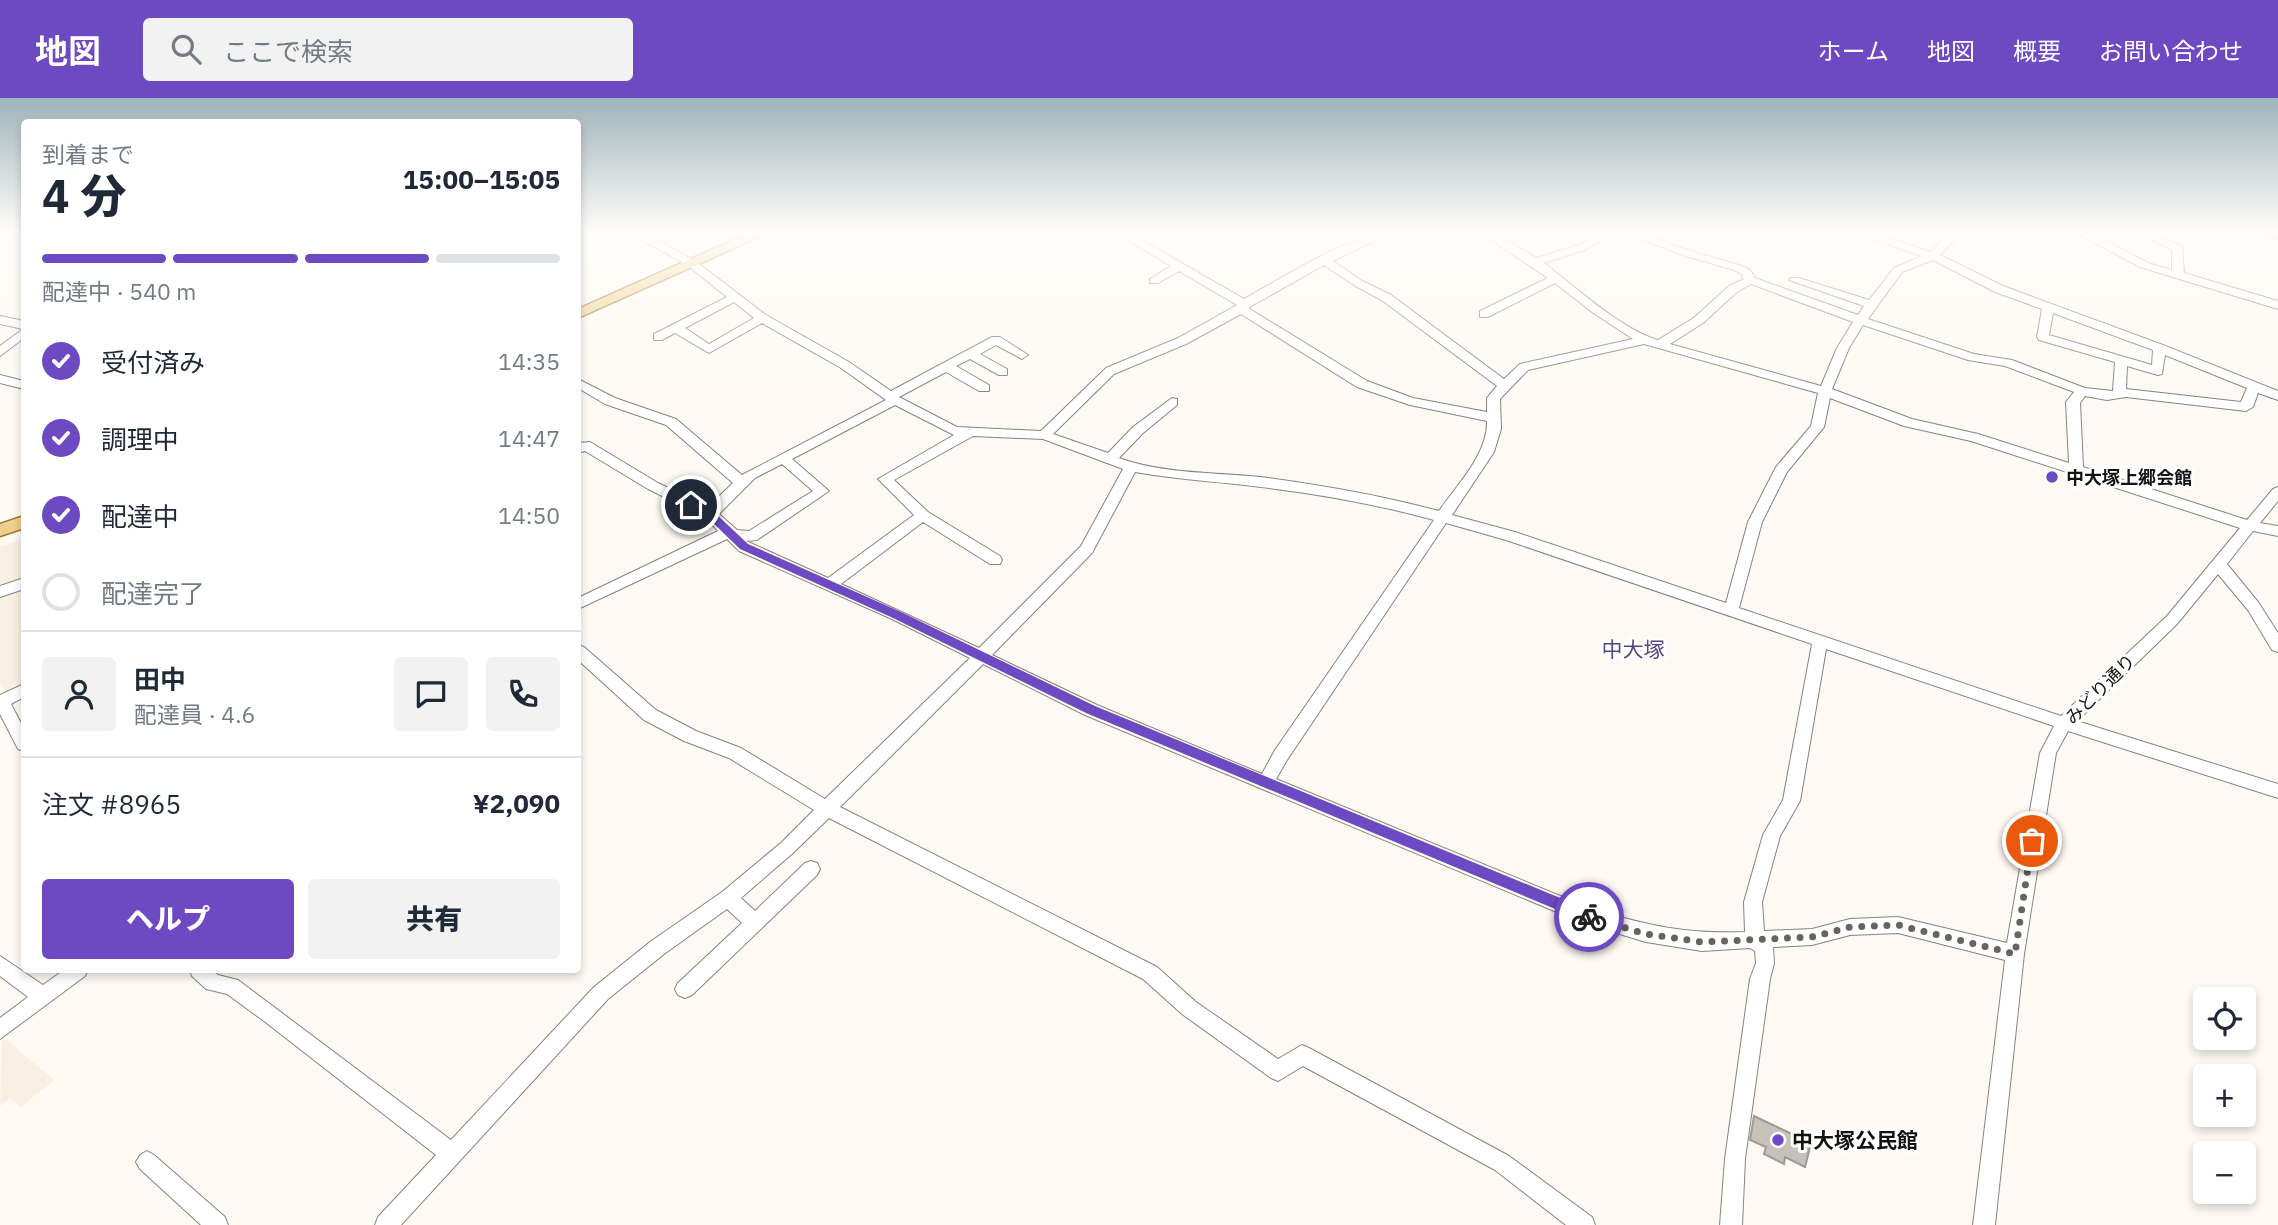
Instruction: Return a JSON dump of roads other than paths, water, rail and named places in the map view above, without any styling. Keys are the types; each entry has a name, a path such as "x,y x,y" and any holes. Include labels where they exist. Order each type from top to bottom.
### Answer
{"main road":[{"path":"581,304 629,285"},
{"path":"581,313 638,285"},
{"path":"0,530 21,523"},
{"path":"0,539 21,532"}],"street":[{"path":"717,285 762,318 845,365 893,398 943,427 968,433 1044,435 1131,467 1171,474 1269,483 1375,500 1510,536 2064,723 2278,791"},
{"path":"1208,285 1362,384 1382,394 1448,411 1492,416"},
{"path":"1044,435 1110,371 1182,341 1282,285"},
{"path":"1361,285 1387,298 1504,385"},
{"path":"1484,314 1543,285"},
{"path":"1565,285 1618,326 1644,340 1825,391 1909,423 1973,437 2251,526 2278,531"},
{"path":"1661,344 1699,320 1741,285"},
{"path":"1762,285 1820,307 1972,357 2008,363 2082,391 2107,396 2119,394 2246,407 2254,386"},
{"path":"1809,285 1872,305"},
{"path":"1731,611 1759,513 1781,470 1817,427 1825,391 1843,348 1887,285"},
{"path":"1990,285 2278,396"},
{"path":"2210,285 2278,305"},
{"path":"658,337 734,298"},
{"path":"2048,306 2043,337 2158,371 2159,348"},
{"path":"676,328 709,349 762,318"},
{"path":"0,320 21,324"},
{"path":"0,352 21,334"},
{"path":"710,514 741,482 996,340 1022,355"},
{"path":"1267,781 1281,755 1487,452 1494,429 1493,398 1504,385 1524,367 1644,340"},
{"path":"971,354 1003,372"},
{"path":"2119,394 2121,360"},
{"path":"946,366 984,388"},
{"path":"2151,369 2154,398"},
{"path":"0,379 21,384"},
{"path":"581,385 610,401 671,422 741,482"},
{"path":"2076,469 2073,402 2082,391"},
{"path":"1111,458 1138,430 1172,402"},
{"path":"968,433 885,480 923,515 995,560"},
{"path":"581,447 585,445 653,486 710,514 744,547 897,615 1091,709 1590,917 1646,934 1702,942 1812,937 1850,927 1898,925 2015,954"},
{"path":"581,603 732,533 751,536 822,491 783,458"},
{"path":"386,1225 601,993 657,948 728,898 788,847 983,656 1087,549 1131,467"},
{"name":"みどり通り","path":"1984,1225 2015,954 2048,753 2064,723 2172,621 2278,492"},
{"path":"828,586 923,515"},
{"path":"2219,565 2253,606 2278,646"},
{"path":"0,592 21,584"},
{"path":"1755,941 1754,902 1772,835 1791,801 1821,642"},
{"path":"581,654 650,715 690,736 735,752 825,808 1150,972 1189,1008 1278,1071 1302,1055 1502,1163 1584,1225"},
{"path":"21,692 1,702 21,739"},
{"path":"685,989 811,869"},
{"path":"728,898 755,923"},
{"path":"1731,1225 1735,1159 1760,979 1765,963 1764,947 1755,941"},
{"path":"0,965 43,997"},
{"path":"0,1030 74,973"},
{"path":"202,973 213,983 231,986 271,1014 453,1155"},
{"path":"147,1162 217,1225"}],"place":[{"name":"中大塚上郷会館","path":"2052,477"},
{"name":"中大塚公民館","path":"1778,1140"}],"district":[{"name":"中大塚","path":"1633,649"}]}
